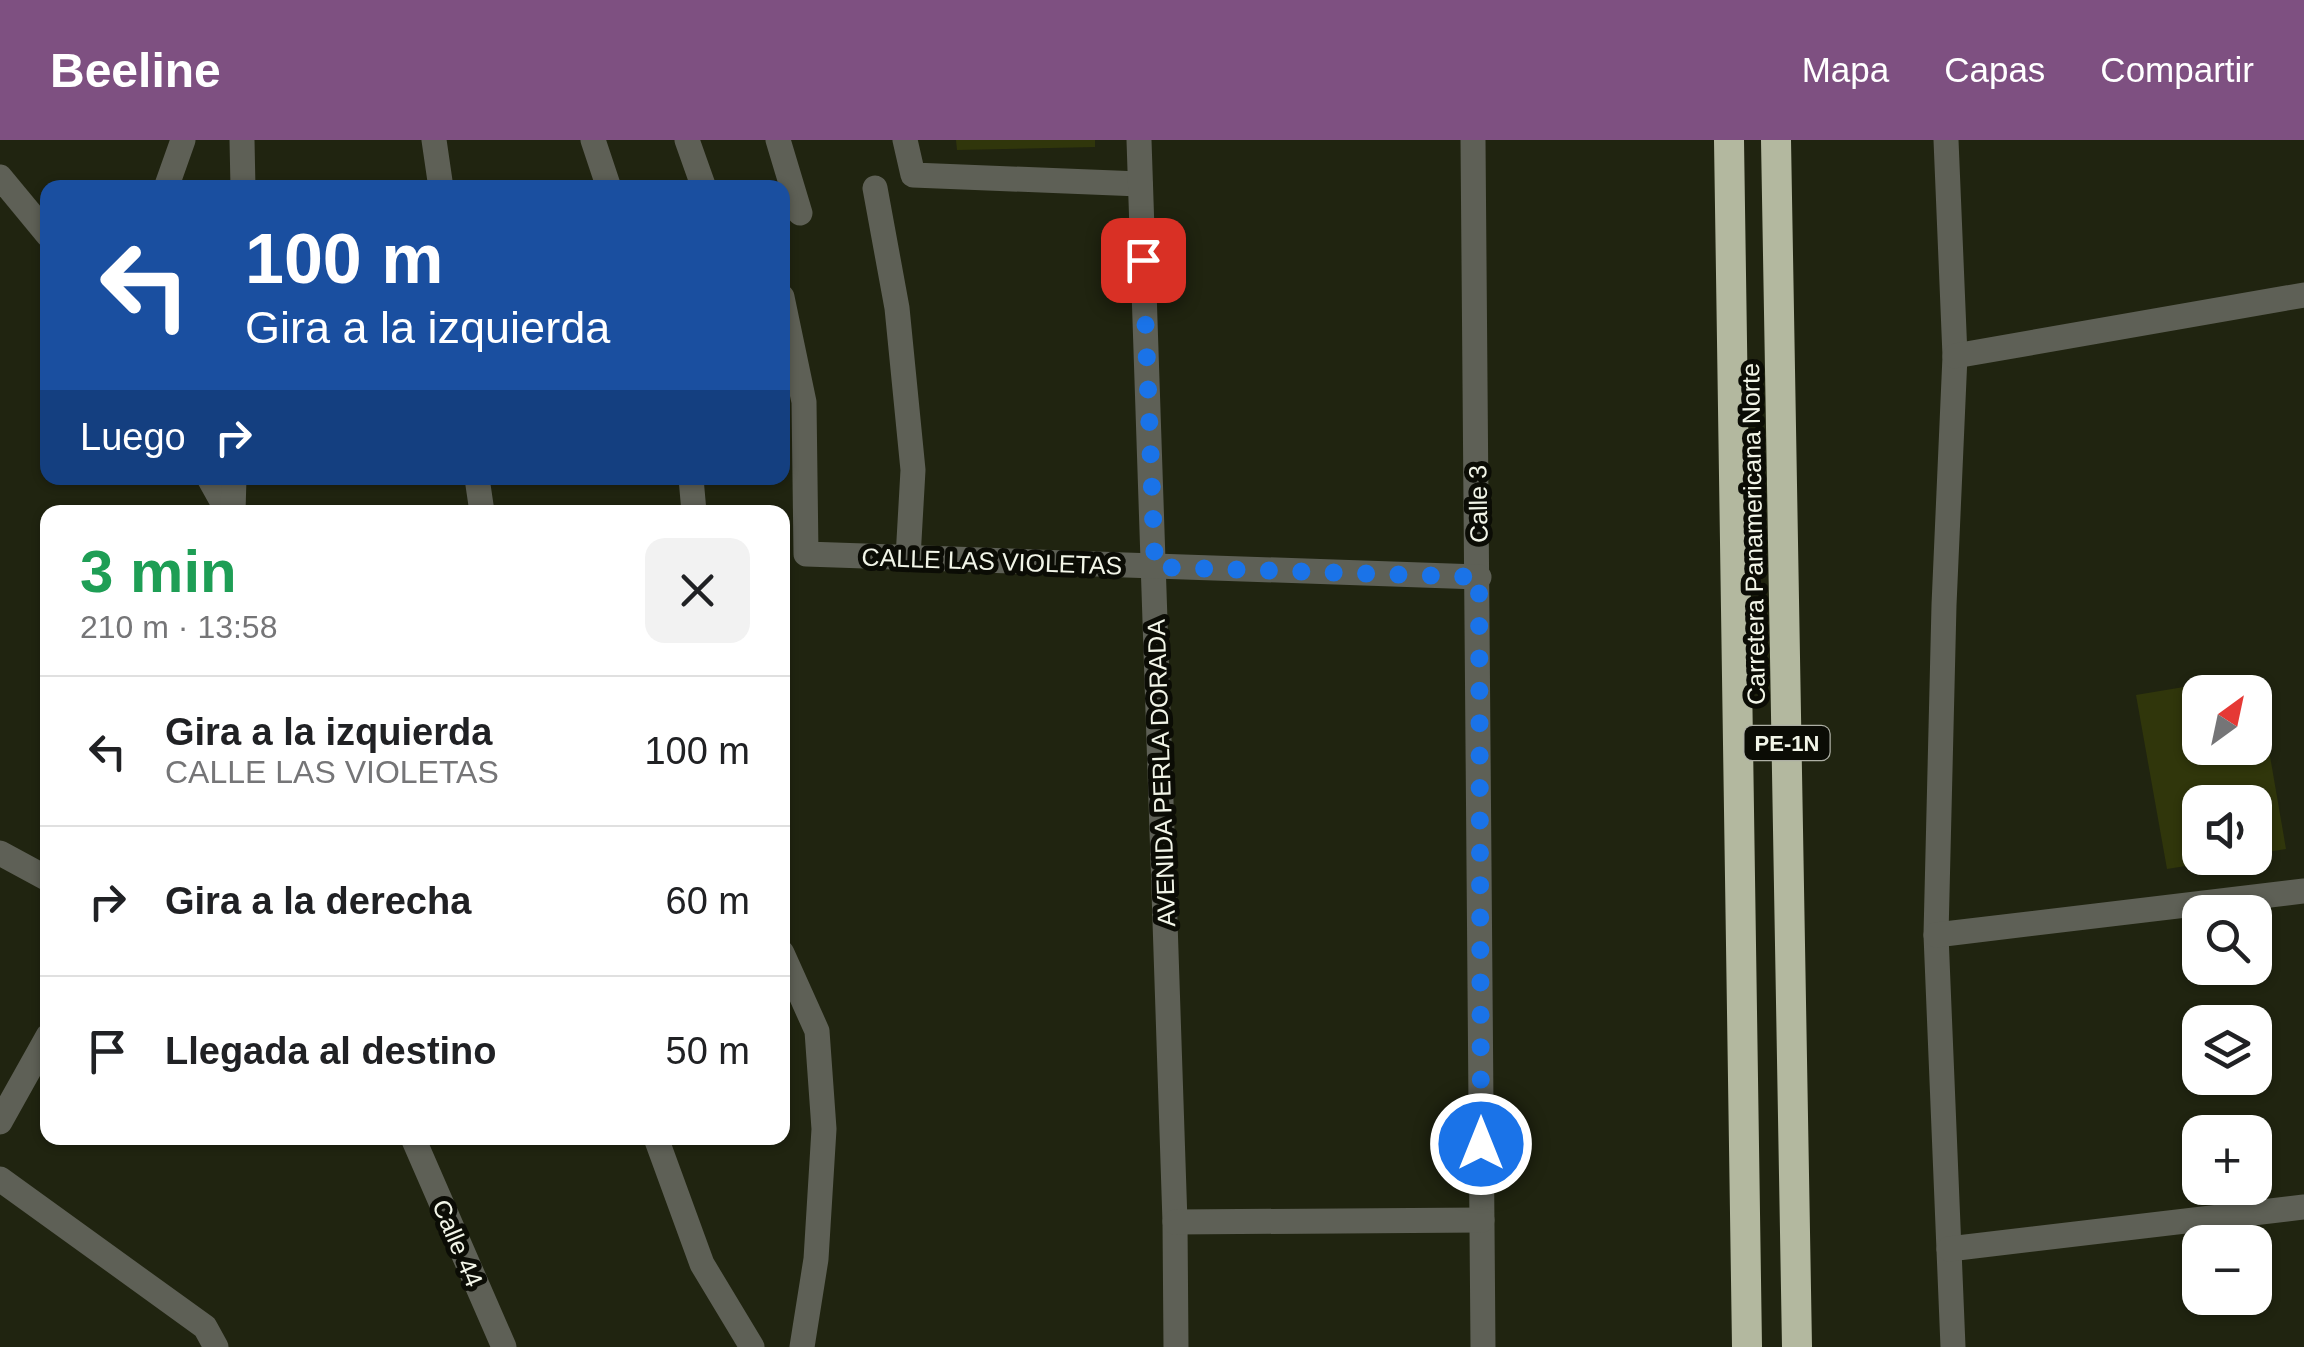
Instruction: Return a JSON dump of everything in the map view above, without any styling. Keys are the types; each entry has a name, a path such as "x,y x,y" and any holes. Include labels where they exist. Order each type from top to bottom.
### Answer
{"highway":[{"name":"Carretera Panamericana Norte","path":"1728,140 1746,1347"},
{"name":"Carretera Panamericana Norte","path":"1776,140 1796,1347"}],"street":[{"path":"169,180 184,140"},
{"path":"242,140 243,180"},
{"path":"434,140 440,180"},
{"path":"593,140 606,180"},
{"path":"687,140 701,180"},
{"path":"778,140 800,212"},
{"path":"905,140 914,175 1140,184"},
{"name":"AVENIDA PERLA DORADA","path":"1138,140 1176,1222 1176,1347"},
{"name":"Calle 3","path":"1473,140 1483,1347"},
{"path":"1946,140 1955,356 1936,935 1953,1347"},
{"path":"0,177 40,225"},
{"path":"875,188 897,308 913,470 908,558"},
{"path":"1955,356 2304,296"},
{"name":"CALLE LAS VIOLETAS","path":"790,335 804,402 806,554 1479,577"},
{"path":"0,853 40,875"},
{"path":"1936,935 2304,891"},
{"path":"790,971 817,1031 824,1130 816,1259 802,1347"},
{"path":"0,1122 40,1050"},
{"name":"Calle 44","path":"416,1145 504,1347"},
{"path":"659,1145 702,1264 752,1347"},
{"path":"0,1179 206,1327 216,1347"},
{"path":"1949,1249 2304,1207"},
{"path":"1176,1222 1482,1220"}],"green space":[{"path":"956,140 1095,140 1095,147 957,150"},
{"path":"2182,687 2182,765 2272,765 2286,849 2272,851 2272,785 2182,785 2182,867 2167,869 2136,695"}],"route":[{"path":"1143,260 1155,567 1479,577 1481,1144"}]}
